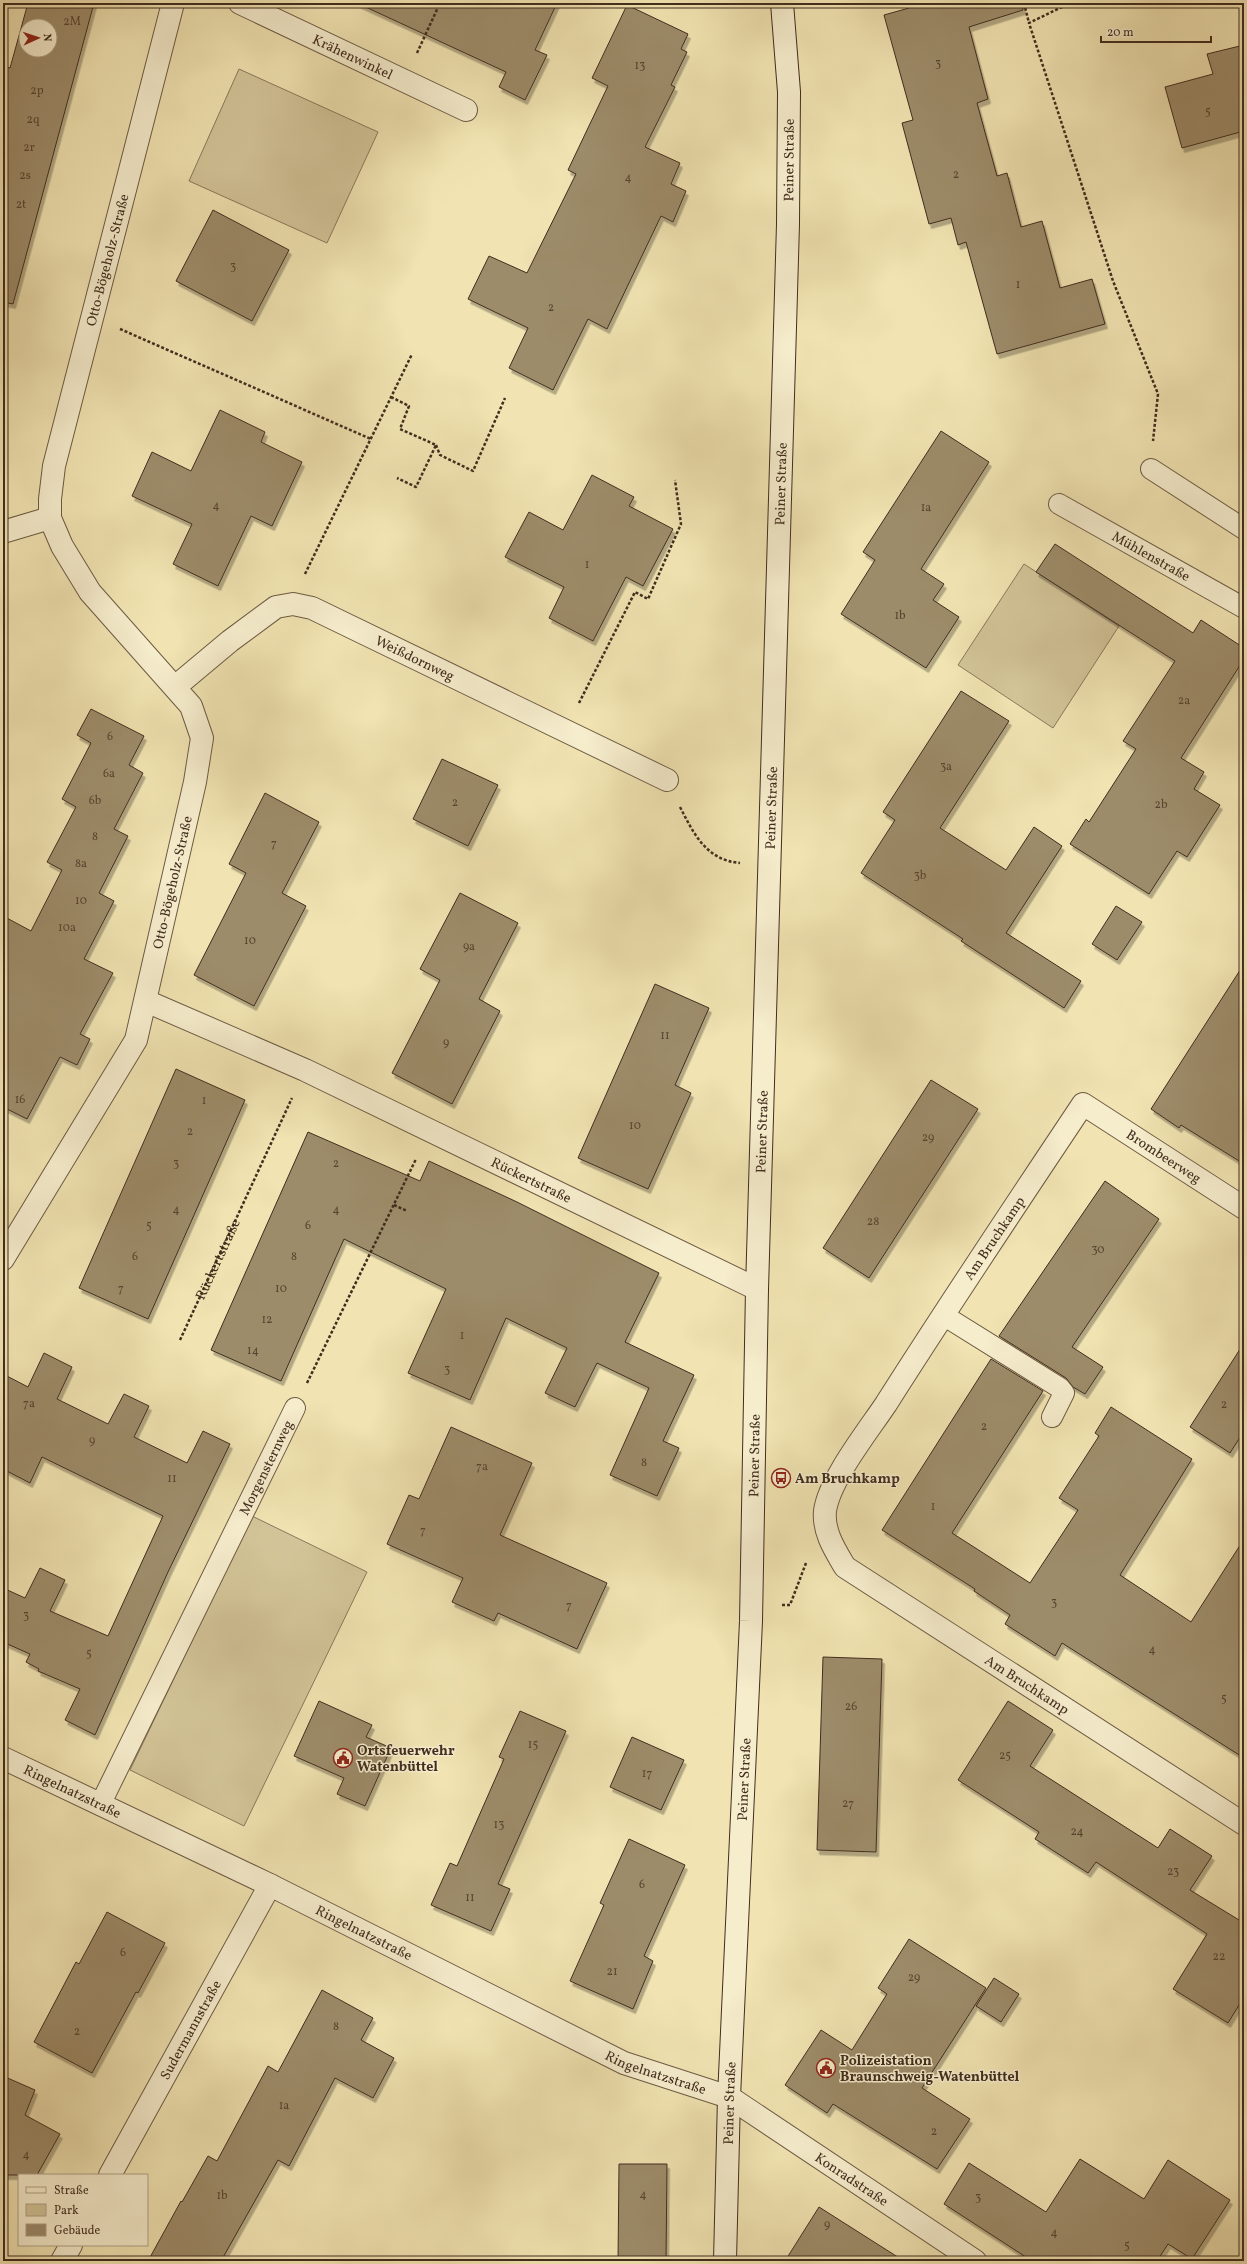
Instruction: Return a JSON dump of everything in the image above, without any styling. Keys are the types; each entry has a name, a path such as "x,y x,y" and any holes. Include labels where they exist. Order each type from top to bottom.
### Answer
{"street":[{"name":"Otto-Bögeholz-Straße","path":"3,1259 136,1040 195,782 202,738 191,706 90,592 62,546 50,518 50,498 54,466 173,3"},
{"name":"Krähenwinkel","path":"240,3 466,110"},
{"name":"Peiner Straße","path":"725,2261 730,2097 752,1604 757,1289 788,224 789,92 782,3"},
{"path":"3,532 50,518"},
{"name":"Weißdornweg","path":"175,687 230,641 276,607 292,604 312,608 666,780"},
{"name":"Rückertstraße","path":"146,1001 305,1070 757,1289"},
{"name":"Brombeerweg","path":"1083,1104 1244,1208"},
{"name":"Am Bruchkamp","path":"1083,1104 943,1315 831,1489 825,1512 830,1542 845,1567 1244,1824"},
{"name":"Ringelnatzstraße","path":"3,1758 270,1885 624,2063 730,2097"},
{"name":"Sudermannstraße","path":"111,2174 270,1885"},
{"name":"Konradstraße","path":"730,2097 975,2261"},
{"path":"62,2261 70,2246"}],"lane":[{"path":"1151,469 1244,529"},
{"name":"Mühlenstraße","path":"1059,504 1244,608"},
{"path":"943,1315 1060,1388 1064,1393 1052,1417"},
{"name":"Morgensternweg","path":"100,1805 295,1408"}],"path":[{"path":"404,80 440,3"},
{"path":"1024,3 1029,23 1113,281 1158,394 1151,469"},
{"path":"1029,23 1064,6 1065,3"},
{"path":"92,317 371,440"},
{"path":"292,604 299,586 412,354"},
{"path":"391,397 410,406 400,428 436,445 440,455 473,471 505,398"},
{"path":"397,478 416,486 436,445"},
{"path":"566,731 635,592 648,599 681,524 676,480"},
{"path":"666,780 696,839 725,861 770,865"},
{"name":"Rückertstraße","path":"180,1340 305,1070"},
{"name":"Morgensternweg","path":"295,1408 431,1130"},
{"path":"394,1204 407,1211"},
{"path":"752,1604 790,1605 806,1562"}],"green space":[{"path":"239,69 378,132 327,243 189,181"},
{"path":"1024,564 1119,626 1053,728 958,665"},
{"path":"252,1516 367,1572 244,1826 130,1770"}],"building":[{"path":"28,3 94,3 13,304 3,302 3,66 10,68 18,39 18,58 58,58 58,18 24,18"},
{"path":"357,3 557,3 535,50 547,55 525,100 499,87 506,72"},
{"path":"908,3 1022,3 1023,10 969,27 988,99 977,103 997,176 1007,173 1021,227 1042,221 1060,288 1092,279 1105,324 997,354 966,242 958,245 951,218 929,224 902,123 913,120 884,15 909,8"},
{"path":"627,5 688,34 681,49 687,52 671,85 675,87 645,147 680,163 671,184 686,191 673,222 661,216 607,329 588,319 553,390 509,368 528,328 468,299 489,256 527,273 576,174 568,170 608,86 592,78"},
{"path":"1244,45 1244,131 1182,148 1165,87 1213,74 1207,54"},
{"path":"213,210 289,250 252,321 176,281"},
{"path":"220,410 265,432 261,442 302,462 272,526 251,516 218,586 173,564 192,524 132,496 152,452 191,471"},
{"path":"941,431 989,462 921,569 944,584 933,600 959,617 926,668 841,614 875,560 863,552"},
{"path":"592,475 634,497 629,506 673,529 643,586 626,577 593,641 549,618 564,587 505,557 529,512 563,530"},
{"path":"1055,544 1193,633 1201,620 1244,648 1244,659 1181,758 1204,772 1194,789 1220,805 1187,857 1177,851 1149,894 1070,844 1086,819 1089,822 1136,749 1123,741 1175,661 1036,572"},
{"path":"961,691 1009,721 940,828 1006,870 1034,827 1062,846 1006,933 1081,981 1064,1008 961,941 963,939 861,873 895,820 883,812"},
{"path":"91,709 144,736 129,765 143,773 114,829 128,836 99,893 114,901 84,959 113,973 80,1034 90,1039 77,1065 60,1057 27,1119 3,1107 3,916 31,931 62,870 47,862 76,807 62,799 91,743 77,735"},
{"path":"442,759 498,785 468,846 413,819"},
{"path":"265,793 319,822 282,893 306,906 254,1006 194,975 246,873 229,864"},
{"path":"460,893 518,923 479,999 500,1011 452,1104 392,1073 440,980 420,969"},
{"path":"1116,906 1142,922 1117,960 1092,944"},
{"path":"1244,964 1244,1164 1181,1125 1179,1128 1151,1109"},
{"path":"655,984 709,1008 675,1085 691,1093 648,1189 578,1158"},
{"path":"176,1069 245,1100 148,1319 79,1288"},
{"path":"931,1080 978,1109 869,1278 823,1248"},
{"path":"308,1132 420,1181 429,1161 517,1202 659,1273 625,1342 694,1375 663,1441 679,1448 657,1496 610,1475 649,1388 597,1363 575,1407 545,1393 567,1348 506,1318 470,1400 408,1373 446,1289 344,1239 281,1381 211,1350"},
{"path":"1105,1181 1159,1219 1072,1347 1103,1367 1085,1394 1073,1387 1066,1378 999,1336"},
{"path":"1244,1343 1244,1431 1230,1453 1190,1427"},
{"path":"44,1353 72,1367 57,1399 108,1424 124,1394 149,1406 134,1437 187,1463 203,1431 230,1444 168,1572 95,1735 65,1720 80,1689 38,1671 39,1669 26,1662 30,1654 3,1642 3,1588 25,1598 40,1568 65,1580 50,1611 108,1636 163,1516 42,1457 30,1483 3,1469 3,1374 28,1387"},
{"path":"991,1359 1043,1391 952,1533 1030,1583 1078,1510 1059,1498 1099,1436 1095,1433 1111,1407 1192,1459 1120,1575 1191,1622 1244,1539 1244,1758 1062,1643 1055,1656 1005,1624 1010,1615 974,1591 975,1589 882,1530"},
{"path":"451,1427 532,1463 500,1535 607,1583 577,1649 498,1613 494,1621 452,1602 463,1578 387,1544 409,1495 419,1499"},
{"path":"823,1657 882,1659 876,1852 817,1850"},
{"path":"319,1701 372,1725 366,1737 391,1748 365,1806 337,1794 344,1778 294,1756"},
{"path":"1008,1701 1053,1730 1030,1766 1158,1848 1170,1829 1212,1856 1190,1890 1244,1923 1244,1997 1228,2023 1173,1989 1207,1934 1096,1862 1088,1873 1035,1839 1039,1832 958,1780"},
{"path":"520,1711 566,1731 498,1884 510,1889 491,1931 431,1905 450,1863 457,1866 504,1759 499,1757"},
{"path":"632,1737 684,1760 661,1810 610,1787"},
{"path":"629,1839 685,1865 644,1956 653,1961 633,2009 570,1981 604,1905 600,1903"},
{"path":"107,1912 165,1943 138,1993 136,1992 92,2073 34,2042 76,1962 79,1964"},
{"path":"909,1939 986,1988 922,2088 970,2119 937,2169 833,2104 827,2113 785,2085 821,2030 852,2050 887,1994 878,1988"},
{"path":"994,1978 1019,1994 1001,2022 976,2006"},
{"path":"322,1990 373,2018 361,2040 394,2058 373,2098 335,2078 289,2166 278,2160 221,2261 148,2261 208,2156 217,2161 268,2066 278,2072"},
{"path":"3,2076 35,2090 25,2115 60,2134 38,2174 3,2175"},
{"path":"1080,2159 1144,2199 1168,2160 1230,2200 1192,2259 1168,2244 1157,2261 1032,2261 944,2204 969,2163 1046,2212"},
{"path":"619,2164 667,2164 666,2261 618,2261"},
{"path":"819,2207 904,2261 785,2261"}],"place":[{"name":"Am Bruchkamp","path":"781,1478"},
{"name":"Ortsfeuerwehr Watenbüttel","path":"343,1758"},
{"name":"Polizeistation Braunschweig-Watenbüttel","path":"826,2068"}]}
